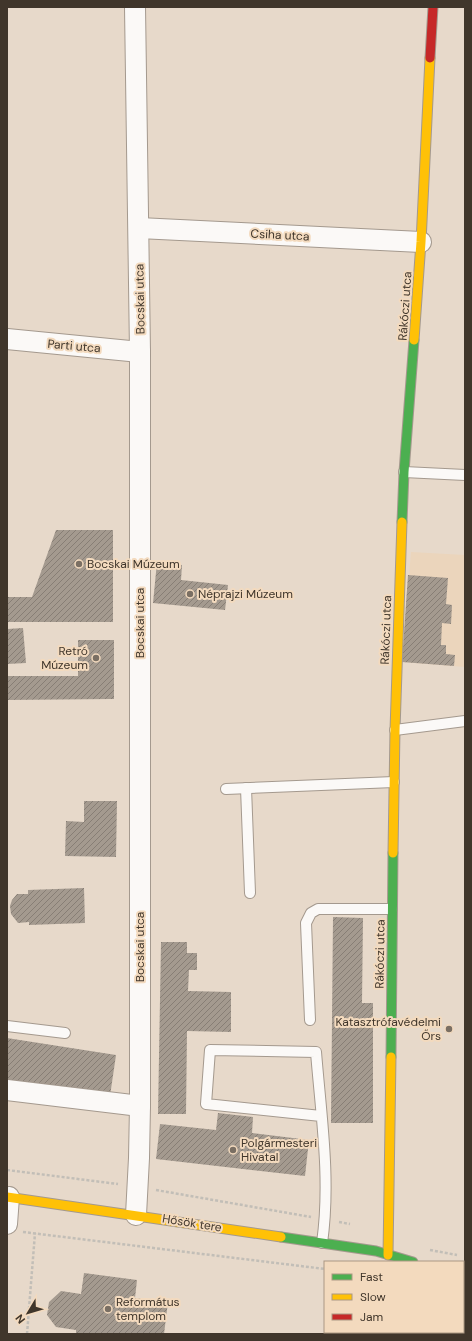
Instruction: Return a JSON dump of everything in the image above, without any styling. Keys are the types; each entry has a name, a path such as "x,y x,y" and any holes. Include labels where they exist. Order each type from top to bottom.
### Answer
{"street":[{"name":"Bocskai utca","path":"135,7 140,352 140,1106 136,1215"},
{"name":"Rákóczi utca","path":"388,1254 395,730 404,472 421,242 433,7"},
{"name":"Csiha utca","path":"139,228 421,242"},
{"name":"Parti utca","path":"7,340 140,352"},
{"path":"7,1090 140,1106"},
{"path":"8,1197 14,1228"},
{"name":"Hősök tere","path":"8,1197 376,1251 410,1261"}],"lane":[{"path":"404,472 465,475"},
{"path":"395,730 465,721"},
{"path":"226,789 394,782"},
{"path":"246,788 250,893"},
{"path":"310,1020 306,923 311,913 318,909 392,909"},
{"path":"7,1026 65,1033"},
{"path":"321,1116 206,1104 210,1050 316,1052 326,1179 326,1220 322,1243"}],"path":[{"path":"7,1170 138,1187 354,1225"},
{"path":"14,1228 35,1233 324,1269"},
{"path":"27,1334 35,1233"}],"shaded area":[{"path":"411,552 465,555 465,667 402,662"}],"building":[{"name":"Bocskai Múzeum","path":"56,530 113,530 113,622 7,622 7,597 32,597"},
{"name":"Néprajzi Múzeum","path":"157,562 182,565 181,580 228,585 225,610 153,603"},
{"path":"408,575 448,578 446,604 452,605 451,624 442,623 441,645 446,645 446,654 455,655 454,666 402,662"},
{"path":"23,628 26,663 7,664 7,629"},
{"name":"Retró Múzeum","path":"78,640 114,640 114,699 7,700 7,676 78,676"},
{"path":"84,801 117,801 116,857 65,856 66,821 84,822"},
{"path":"84,888 85,923 29,925 29,922 18,923 11,914 10,906 12,900 17,894 28,894 28,890"},
{"path":"333,917 363,918 362,1003 373,1003 373,1123 331,1123"},
{"path":"161,942 187,942 187,953 197,953 197,970 189,970 188,991 231,992 231,1032 187,1031 186,1114 158,1114"},
{"path":"7,1038 116,1055 110,1096 7,1080"},
{"name":"Polgármesteri Hivatal","path":"218,1113 253,1117 252,1133 309,1140 305,1176 156,1159 160,1124 216,1130"},
{"name":"Református templom","path":"84,1273 137,1280 135,1298 168,1302 164,1334 76,1334 76,1330 56,1327 47,1315 49,1302 61,1291 81,1294"}],"traffic: fast":[{"path":"402,522 404,472 414,340"},
{"path":"391,1057 393,853"},
{"path":"281,1237 376,1251 410,1261"}],"traffic: slow":[{"path":"414,340 421,242 430,58"},
{"path":"393,853 395,730 402,522"},
{"path":"388,1255 391,1057"},
{"path":"7,1197 281,1237"}],"traffic: jam":[{"path":"430,58 433,7"}],"place":[{"name":"Bocskai Múzeum","path":"79,564"},
{"name":"Néprajzi Múzeum","path":"190,594"},
{"name":"Retró Múzeum","path":"96,658"},
{"name":"Katasztrófavédelmi Őrs","path":"449,1029"},
{"name":"Polgármesteri Hivatal","path":"233,1150"},
{"name":"Református templom","path":"108,1309"}]}
